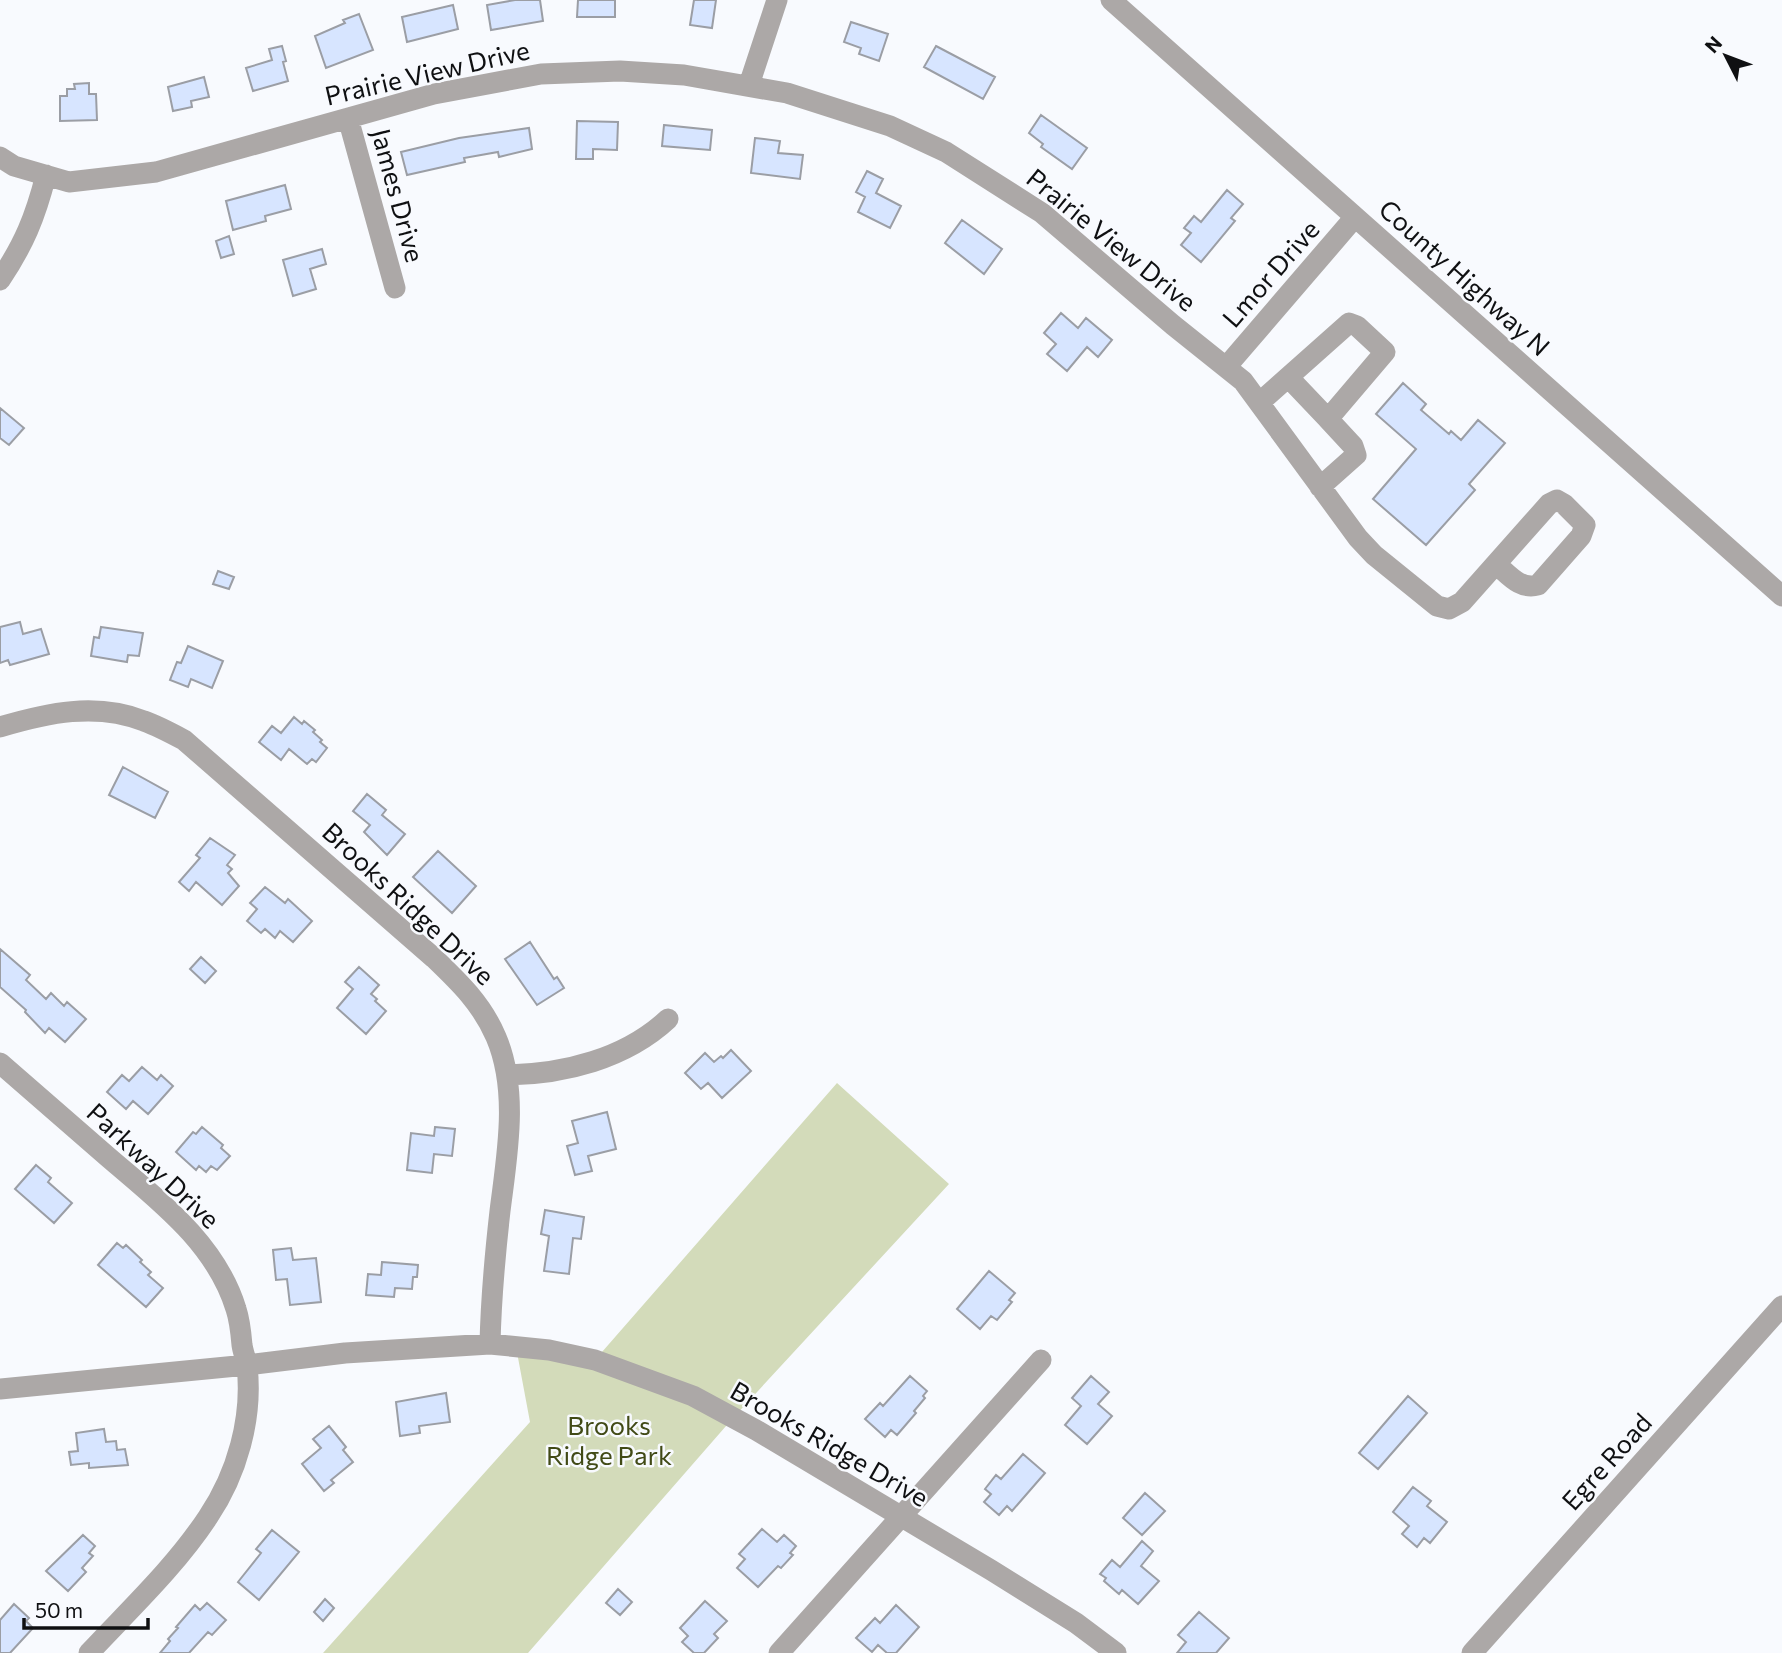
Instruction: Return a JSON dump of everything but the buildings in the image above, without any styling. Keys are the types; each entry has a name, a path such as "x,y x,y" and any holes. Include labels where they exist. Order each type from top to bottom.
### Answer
{"street":[{"path":"749,85 776,0"},
{"name":"County Highway N","path":"1111,0 1782,596"},
{"name":"Prairie View Drive","path":"0,157 14,166 69,182 156,172 434,94 541,74 620,71 684,75 787,93 890,127 946,152 1042,213 1172,325 1242,380 1366,547 1437,606 1449,610 1462,602 1496,564"},
{"name":"James Drive","path":"348,118 395,288"},
{"path":"0,280 27,237 46,175"},
{"name":"Lmor Drive","path":"1227,366 1355,217"},
{"path":"1259,403 1349,323 1357,326 1385,352 1328,419"},
{"path":"1289,378 1353,446 1356,455 1320,487"},
{"name":"Brooks Ridge Drive","path":"0,727 67,711 114,713 144,721 184,740 341,875 465,988 479,1004 495,1033 509,1096 508,1151 490,1344"},
{"path":"506,1075 534,1074 593,1062 634,1046 668,1019"},
{"name":"Parkway Drive","path":"0,1063 149,1192 198,1240 224,1280 236,1309 247,1365 248,1402 244,1430 235,1462 218,1501 195,1535 162,1574 89,1653"},
{"name":"Egre Road","path":"1472,1653 1782,1306"},
{"name":"Brooks Ridge Drive","path":"0,1389 345,1353 490,1344 549,1350 595,1360 693,1396 756,1430 1076,1623 1115,1653"},
{"path":"779,1653 1041,1360"}],"green space":[{"name":"Brooks Ridge Park","path":"837,1083 949,1184 733,1418 528,1653 323,1653 530,1422 516,1347 595,1360"}]}
